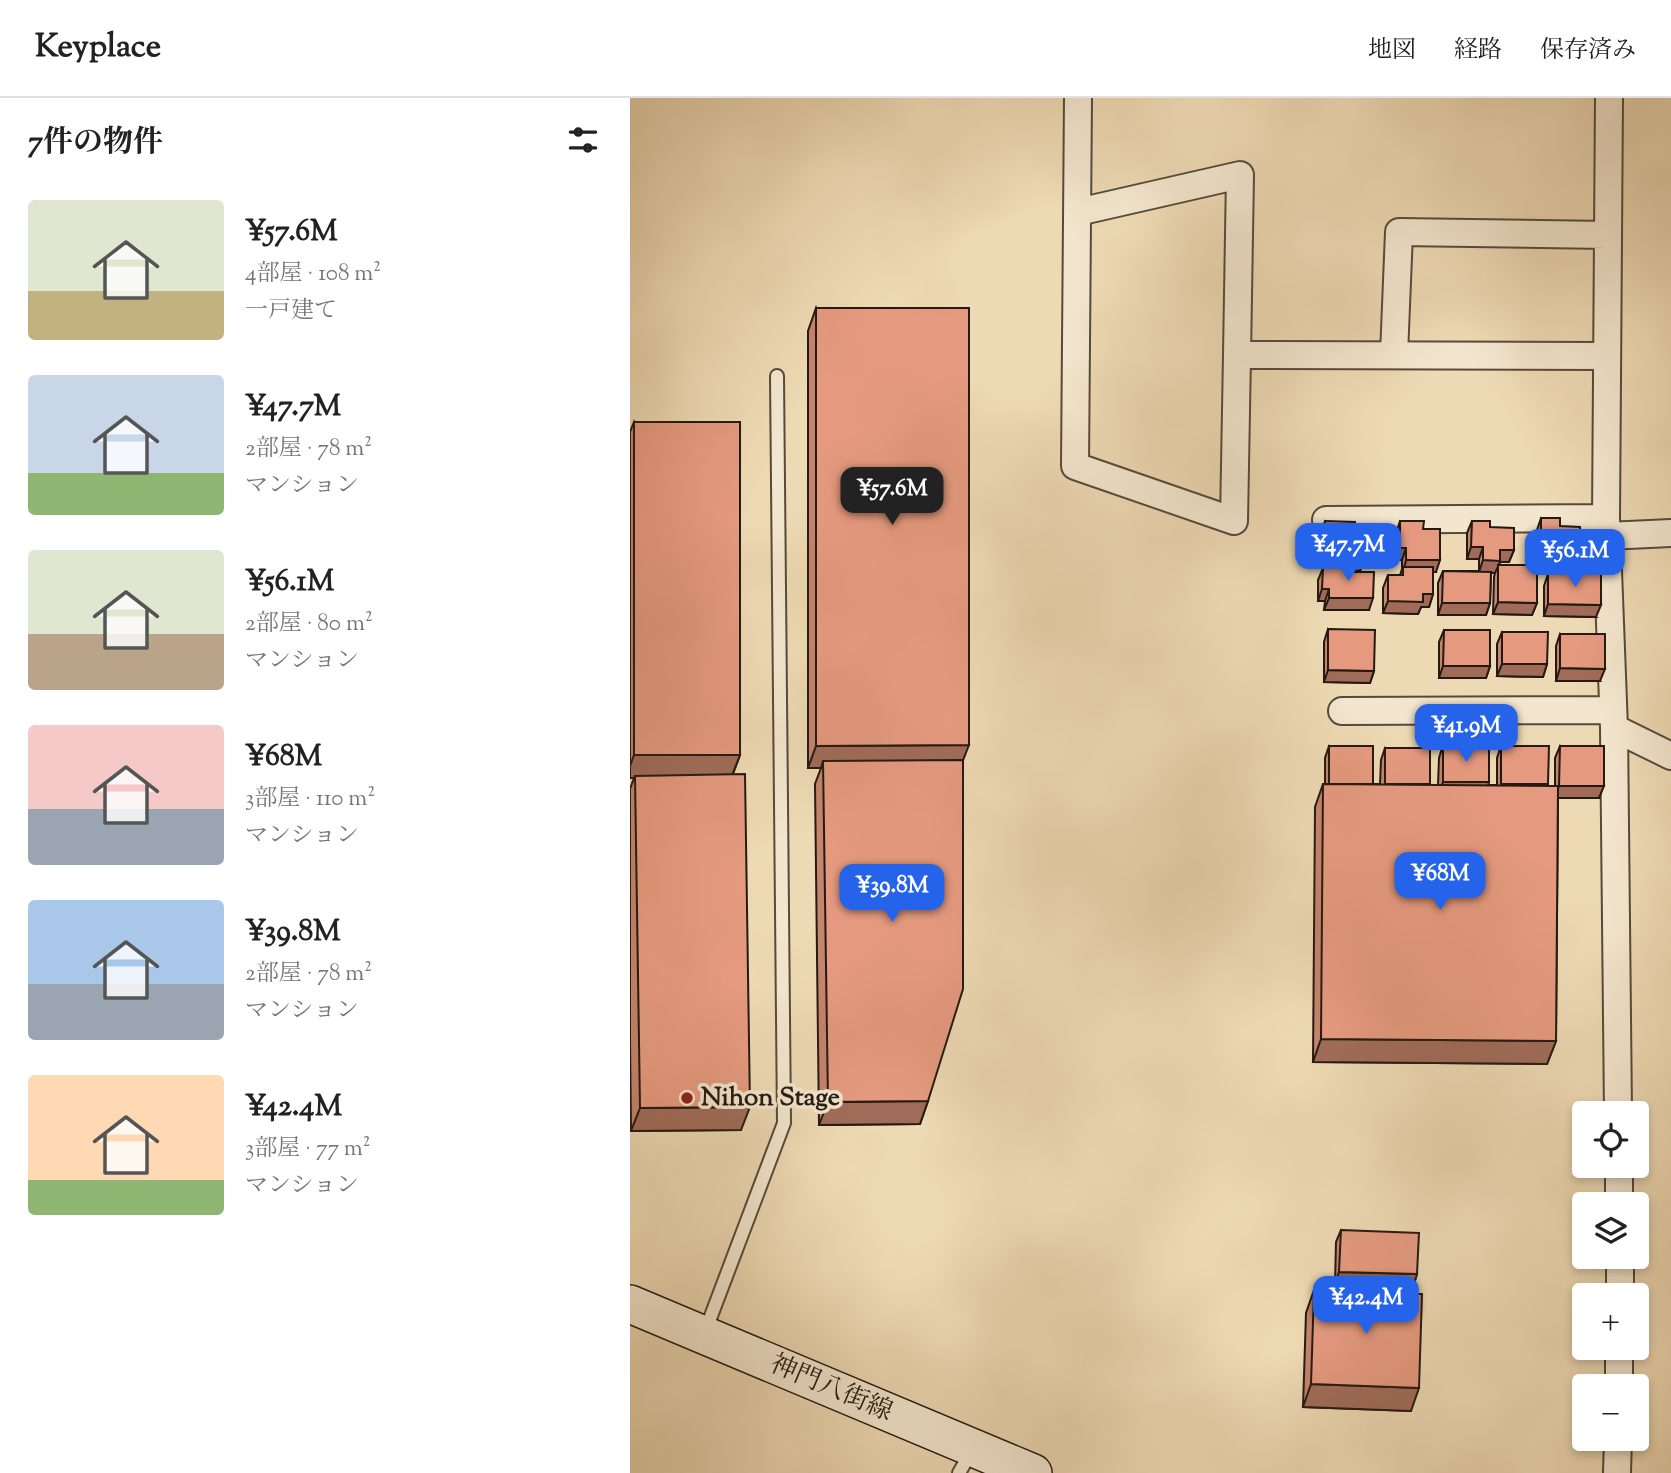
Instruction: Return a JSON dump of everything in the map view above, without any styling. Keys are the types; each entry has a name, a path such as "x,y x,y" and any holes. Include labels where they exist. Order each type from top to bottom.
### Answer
{"main road":[{"name":"神門八街線","path":"630,1304 704,1335 966,1460 1032,1473"}],"street":[{"path":"1078,98 1075,466 1234,521 1240,175 1078,212"},
{"path":"1609,98 1607,527 1614,719 1618,1101"},
{"path":"1394,355 1399,232 1608,235"},
{"path":"1237,355 1607,356"},
{"path":"1326,520 1607,527 1671,533"},
{"path":"1342,711 1614,719 1671,756"},
{"path":"1617,1473 1618,1451"}],"lane":[{"path":"704,1335 785,1123 778,376"}],"building":[{"path":"816,308 969,308 969,745 816,746"},
{"path":"634,422 740,422 740,755 634,755"},
{"path":"1541,518 1560,518 1560,526 1580,527 1580,558 1548,558 1548,547 1541,547"},
{"path":"1325,521 1355,522 1355,538 1364,538 1364,559 1331,559 1331,551 1325,551"},
{"path":"1400,521 1424,521 1423,529 1440,529 1440,560 1406,560 1406,548 1400,548"},
{"path":"1472,521 1490,521 1490,527 1514,528 1514,550 1500,550 1500,561 1483,560 1483,547 1471,547"},
{"path":"1498,565 1537,565 1537,603 1498,602"},
{"path":"1403,567 1433,567 1433,594 1423,594 1423,602 1388,601 1388,575 1403,575"},
{"path":"1323,568 1355,568 1355,572 1374,572 1373,598 1329,598 1329,589 1322,589"},
{"path":"1443,571 1491,572 1490,603 1442,603"},
{"path":"1548,574 1601,574 1601,605 1548,604"},
{"path":"1328,629 1375,630 1374,671 1328,670"},
{"path":"1444,630 1490,630 1490,666 1443,666"},
{"path":"1502,632 1548,632 1547,664 1502,664"},
{"path":"1560,634 1605,634 1605,669 1560,668"},
{"path":"1443,745 1489,746 1489,782 1443,782"},
{"path":"1329,746 1373,746 1373,784 1329,784"},
{"path":"1501,746 1549,746 1548,784 1501,784"},
{"path":"1560,746 1604,746 1604,786 1559,786"},
{"path":"1385,748 1430,748 1430,784 1385,784"},
{"path":"963,760 963,989 928,1101 828,1102 823,761"},
{"path":"745,774 750,1107 640,1108 635,776"},
{"path":"1323,784 1558,786 1556,1041 1321,1039"},
{"path":"1341,1230 1419,1233 1417,1274 1339,1272"},
{"path":"1324,1282 1406,1285 1405,1294 1422,1294 1419,1388 1311,1384 1314,1290 1324,1291"}],"place":[{"name":"Nihon Stage","path":"687,1098"}]}
